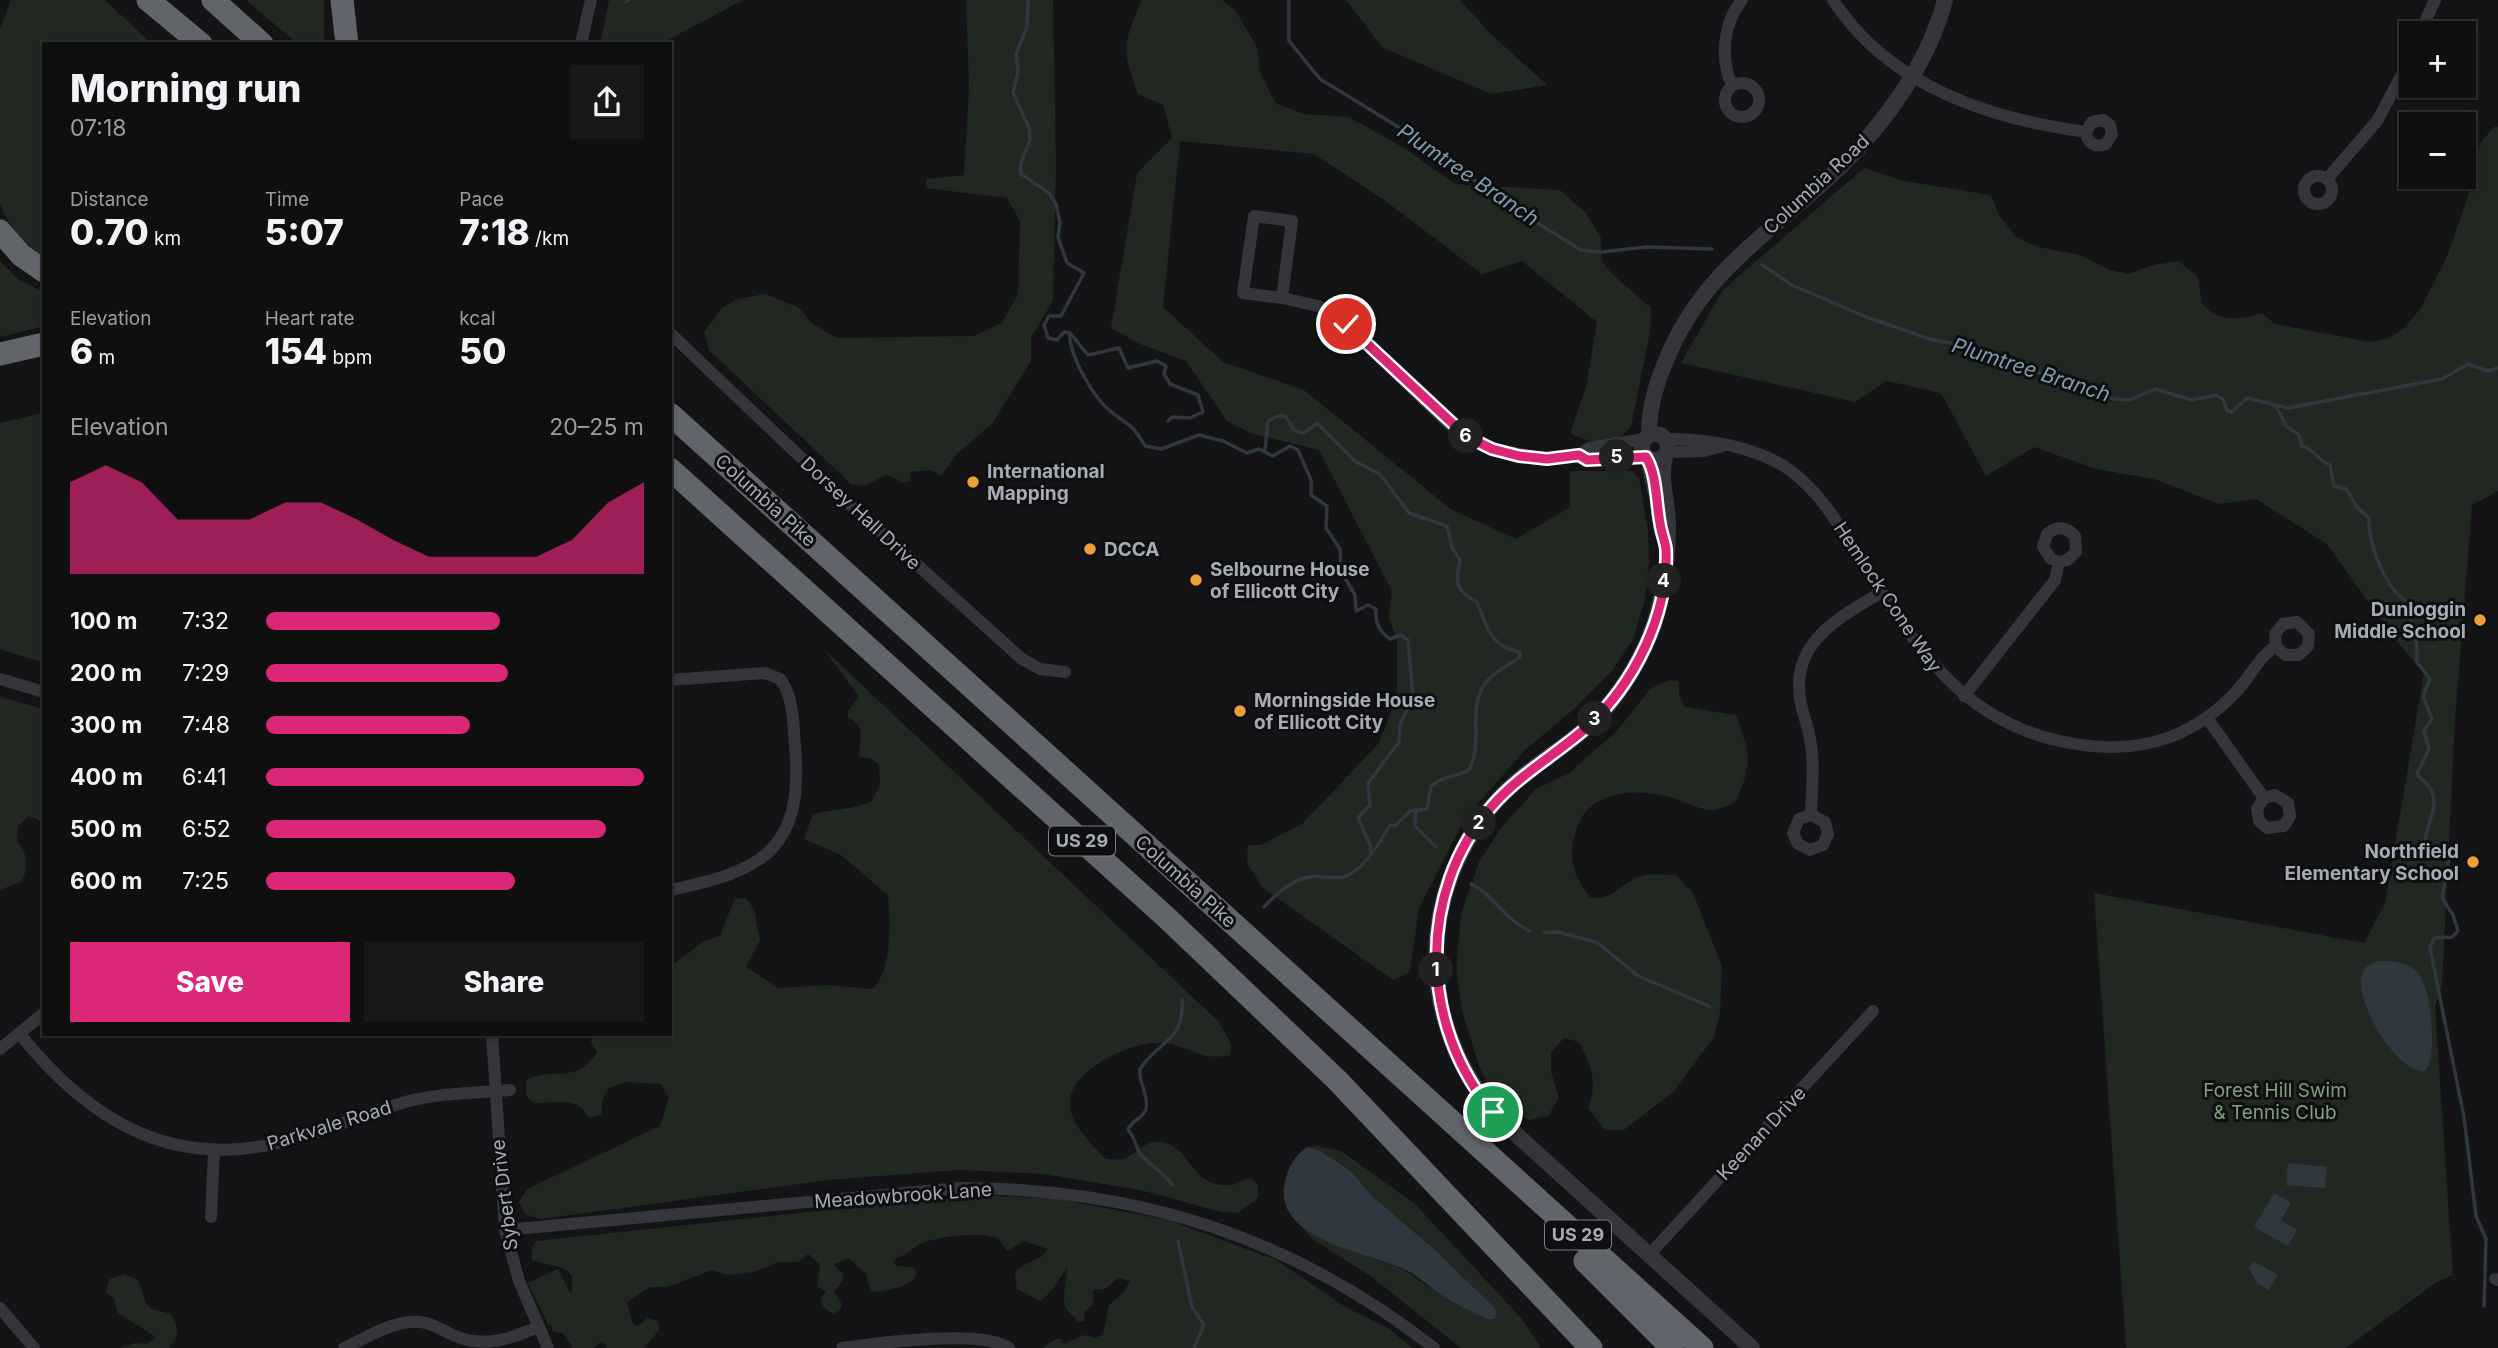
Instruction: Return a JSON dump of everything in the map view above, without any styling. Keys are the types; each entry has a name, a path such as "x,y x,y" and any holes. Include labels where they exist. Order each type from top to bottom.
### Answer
{"highway":[{"path":"142,0 182,42"},
{"path":"148,0 199,42"},
{"path":"213,0 260,42"},
{"path":"342,0 347,42"},
{"path":"0,231 21,255 42,270"},
{"path":"0,354 42,344"},
{"name":"Columbia Pike","path":"672,416 1702,1348"},
{"name":"Columbia Pike","path":"672,471 1167,918 1337,1080 1591,1348"},
{"path":"1453,1122 1672,1348"},
{"path":"1480,1228 1574,1348"}],"street":[{"path":"582,42 592,0"},
{"path":"1732,85 1726,61 1727,32 1742,0"},
{"path":"1833,0 1871,46 1912,76 1952,98 2045,127 2086,132"},
{"name":"Columbia Road","path":"1752,1348 1508,1127 1478,1094 1450,1039 1439,997 1436,951 1443,900 1474,830 1508,789 1586,728 1632,672 1658,611 1668,524 1661,476 1659,416 1668,355 1681,328 1709,285 1843,165 1868,137 1912,76 1932,37 1945,0"},
{"path":"2425,21 2435,0"},
{"path":"2327,179 2377,121 2399,80"},
{"path":"1282,298 1292,221 1254,216 1243,293 1318,306 1339,318 1466,436 1492,449 1547,459 1579,455 1587,460 1647,457 1657,460 1659,443"},
{"name":"Dorsey Hall Drive","path":"672,335 855,509 1022,659 1040,669 1065,672"},
{"name":"Hemlock Cone Way","path":"1579,455 1589,449 1659,443 1704,451 1722,446 1749,451 1773,460 1809,486 1827,505 1926,658 1964,696 2006,723 2029,733 2080,745 2124,747 2169,737 2207,718 2230,699 2258,662 2276,646"},
{"name":"Columbia Road","path":"1647,457 1666,547"},
{"path":"1964,696 2056,580 2059,562"},
{"path":"1811,815 1812,752 1800,699 1801,670 1814,640 1824,630 1837,618 1882,592"},
{"path":"672,680 765,674 780,679 791,705 796,785 793,810 785,831 768,853 744,870 715,881 672,890"},
{"path":"0,679 42,691"},
{"path":"2207,718 2264,798"},
{"name":"Keenan Drive","path":"1649,1255 1873,1011"},
{"path":"0,1049 42,1015"},
{"name":"Parkvale Road","path":"19,1033 60,1082 102,1114 154,1137 214,1150 244,1149 279,1143 430,1097 510,1090"},
{"name":"Sybert Drive","path":"492,1036 505,1230 519,1281 548,1348"},
{"path":"211,1217 214,1150"},
{"name":"Meadowbrook Lane","path":"505,1230 959,1188 1035,1189 1078,1194 1180,1215 1289,1256 1369,1301 1434,1348"},
{"path":"0,1308 34,1348"},
{"path":"344,1348 403,1323 420,1322 469,1342 486,1343 506,1340 538,1327"},
{"path":"842,1348 962,1339 999,1342 1009,1348"}],"green space":[{"path":"11,0 105,0 150,42 42,42 42,255 18,234 0,204 0,29"},
{"path":"246,0 324,0 324,42 296,42"},
{"path":"609,0 743,0 664,42 600,42"},
{"path":"966,0 1053,0 1056,164 1053,301 1031,337 1031,361 992,424 958,453 941,476 931,470 910,472 911,481 904,483 887,475 863,486 851,484 709,350 704,332 722,308 737,299 765,294 798,307 813,324 837,338 974,336 1002,323 1018,294 1020,221 1007,198 926,188 926,179 964,175 969,88"},
{"path":"1142,0 1222,0 1236,11 1258,49 1259,69 1275,103 1304,114 1349,117 1404,148 1455,184 1560,190 1586,213 1601,238 1602,261 1611,273 1651,308 1650,332 1631,427 1610,440 1585,440 1570,433 1586,387 1597,322 1522,261 1482,274 1384,200 1314,154 1180,141 1163,307 1223,362 1304,390 1452,510 1516,539 1570,507 1570,471 1632,471 1639,478 1648,529 1649,561 1645,599 1633,640 1611,672 1574,709 1525,750 1465,818 1419,908 1410,972 1393,980 1263,888 1247,863 1248,845 1261,845 1302,824 1379,743 1397,697 1397,640 1389,618 1392,591 1319,450 1250,433 1227,421 1186,361 1140,344 1111,328 1137,173 1172,138 1163,105 1138,94 1129,66 1126,46"},
{"path":"1346,0 1460,0 1491,34 1547,85 1491,94 1382,47"},
{"name":"Forest Hill Swim & Tennis Club","path":"2494,127 2498,127 2498,491 2472,505 2455,721 2442,986 2435,1007 2453,1275 2438,1281 2346,1348 2126,1348 2094,893 2364,943 2385,903 2424,673 2394,638 2327,544 2256,499 2219,504 2154,479 2096,469 2034,447 1986,476 1941,393 1887,381 1855,402 1681,363 1723,290 1864,168 1904,181 1991,195 1999,215 2016,237 2038,247 2080,255 2110,270 2129,274 2153,265 2179,261 2198,277 2202,304 2222,317 2245,318 2262,313 2275,324 2370,342 2390,338 2405,327 2421,308 2446,259 2471,189 2476,189 2480,143"},
{"path":"0,261 19,280 42,291 42,326 0,337"},
{"path":"42,413 42,662 0,649 0,423"},
{"path":"824,649 1219,1022 1231,1044 1230,1055 1219,1057 1174,1045 1153,1043 1126,1049 1097,1064 1084,1074 1070,1098 1073,1118 1086,1137 1106,1159 1122,1159 1150,1143 1171,1145 1207,1180 1231,1185 1251,1178 1258,1185 1258,1198 1238,1213 1222,1212 1140,1190 1044,1174 958,1170 828,1180 541,1219 525,1214 519,1202 527,1189 660,1126 669,1098 661,1084 625,1082 609,1088 602,1100 602,1115 589,1118 572,1103 534,1103 526,1096 526,1081 543,1075 571,1072 589,1063 597,1052 591,1042 592,1036 672,1036 672,965 704,941 720,936 735,898 747,899 754,910 760,940 746,967 779,988 827,985 872,989 879,981 889,945 888,895 841,855 804,839 813,814 850,808 872,801 880,785 879,765 870,758 859,757 860,730 848,717 848,711 859,697"},
{"path":"1670,680 1679,681 1679,695 1685,707 1736,715 1748,759 1745,778 1735,802 1709,810 1674,798 1646,793 1618,794 1605,798 1593,805 1584,815 1574,838 1572,856 1575,872 1590,898 1612,894 1634,879 1650,875 1676,875 1693,893 1722,966 1720,1012 1714,1037 1674,1091 1624,1130 1605,1130 1588,1108 1593,1082 1590,1066 1579,1042 1564,1038 1551,1052 1551,1072 1559,1098 1548,1116 1529,1120 1497,1101 1479,1066 1462,1011 1456,969 1461,914 1479,862 1501,828 1536,789 1569,773 1617,731 1650,689"},
{"path":"0,697 42,708 42,824 38,819 28,816 18,826 17,841 26,860 24,875 22,881 0,890"},
{"path":"1317,1146 1341,1151 1415,1204 1522,1319 1541,1348 1461,1348 1369,1275 1312,1239 1290,1213 1304,1227 1341,1247 1403,1269 1442,1296 1486,1319 1494,1307 1434,1249 1373,1197 1352,1172 1319,1150 1307,1147"},
{"path":"997,1196 1058,1199 1168,1220 1276,1260 1347,1308 1389,1329 1412,1348 1042,1348 1056,1339 1061,1339 1064,1344 1083,1335 1096,1338 1103,1334 1109,1305 1124,1292 1130,1281 1118,1278 1105,1289 1093,1290 1094,1303 1084,1312 1085,1321 1077,1322 1065,1305 1067,1267 1053,1289 1041,1301 1017,1289 1015,1273 1048,1249 1024,1241 1007,1251 998,1239 982,1235 946,1237 918,1245 893,1262 897,1266 912,1267 917,1272 915,1278 905,1285 888,1290 871,1292 866,1274 848,1258 834,1264 842,1273 843,1280 834,1292 842,1304 840,1310 833,1314 823,1307 821,1297 826,1292 817,1286 820,1264 808,1254 798,1262 778,1262 753,1272 727,1275 712,1270 668,1287 650,1287 627,1302 633,1324 638,1326 647,1318 658,1321 659,1330 644,1348 607,1348 602,1341 594,1348 573,1348 562,1333 553,1332 551,1324 548,1325 528,1283 558,1269 570,1293 572,1292 572,1276 567,1272 532,1260 532,1248 536,1241 892,1203"},
{"path":"123,1274 138,1280 146,1303 152,1309 171,1314 177,1331 169,1348 119,1348 135,1343 147,1344 156,1337 118,1313 114,1299 105,1292 110,1279"}],"shaded area":[{"path":"2381,961 2398,962 2408,966 2420,976 2424,984 2432,1024 2431,1052 2425,1071 2413,1068 2401,1060 2389,1047 2369,1014 2363,998 2363,972 2371,964"},
{"path":"1307,1147 1319,1150 1352,1172 1373,1197 1434,1249 1494,1307 1497,1315 1494,1319 1487,1319 1454,1303 1404,1269 1326,1241 1307,1230 1293,1217 1285,1201 1285,1182 1293,1162"},
{"path":"2288,1163 2327,1167 2325,1188 2286,1185"},
{"path":"2274,1193 2291,1203 2281,1220 2297,1230 2288,1246 2254,1227"},
{"path":"2253,1261 2278,1275 2269,1290 2258,1284 2249,1269"}],"waterway":[{"path":"1028,0 1027,27 1016,54 1018,72 1013,93 1029,128 1030,140 1021,163 1021,174 1049,193 1056,204 1060,223 1058,237 1067,263 1084,273 1061,316 1049,316 1044,325 1048,338 1057,340 1064,332 1070,333"},
{"name":"Plumtree Branch","path":"1289,0 1289,41 1320,79 1428,145 1503,202 1581,250 1601,252 1647,247 1712,249"},
{"name":"Plumtree Branch","path":"1762,265 1792,285 1869,318 1930,339 1965,346 2035,372 2069,379 2113,399 2129,400 2155,389 2192,400 2216,395 2223,399 2227,411 2232,412 2247,398 2288,408 2442,379 2468,364 2488,371 2498,368"},
{"path":"1070,333 1073,352 1090,386 1104,405 1133,429 1145,446 1161,449 1199,435 1223,441 1247,453 1259,449 1273,456 1290,446 1298,450 1311,480 1311,495 1327,506 1326,528 1340,549 1341,571 1355,595 1356,611 1368,605 1376,609 1377,623 1386,636 1390,639 1401,635 1408,640 1413,698 1400,724 1399,742 1368,783 1370,805 1358,818 1371,847 1370,851"},
{"path":"1070,333 1088,355 1119,348 1128,368 1157,361 1166,366 1164,374 1170,384 1198,395 1203,412 1190,418 1172,417 1168,421"},
{"path":"2277,408 2286,426 2299,435 2302,446 2330,465 2334,486 2346,489 2357,507 2369,518 2373,546 2380,565 2394,590 2410,606 2417,646 2416,661 2430,679 2423,696 2432,719 2424,731 2429,749 2417,774 2429,787 2434,799 2425,844 2449,859 2442,898 2453,915 2458,931 2452,937 2434,938 2430,948 2464,1117 2476,1216 2486,1239 2484,1306"},
{"path":"1264,907 1284,888 1296,881 1350,874 1370,856 1390,825 1395,826 1410,811 1427,809 1431,786 1440,780 1468,771 1475,748 1477,702 1481,690 1492,676 1520,657 1520,652 1495,640 1477,602 1464,594 1458,585 1460,560 1452,547 1447,526 1409,513 1380,474 1356,462 1317,423 1304,433 1295,431 1285,416 1268,421 1265,450"},
{"path":"1416,810 1415,826 1436,847"},
{"path":"1471,884 1514,921 1530,931"},
{"path":"1544,933 1559,932 1598,943 1638,976 1709,1006"},
{"path":"1172,1185 1142,1156 1128,1130 1146,1109 1140,1069 1175,1032 1182,1014 1182,1000"},
{"path":"1178,1241 1192,1307 1204,1325 1194,1348"}],"place":[{"name":"International Mapping","path":"973,482"},
{"name":"DCCA","path":"1090,549"},
{"name":"Selbourne House of Ellicott City","path":"1196,580"},
{"name":"Dunloggin Middle School","path":"2480,620"},
{"name":"Morningside House of Ellicott City","path":"1240,711"},
{"name":"Northfield Elementary School","path":"2473,862"}],"route":[{"path":"1346,324 1449,424 1492,449 1547,459 1579,455 1587,460 1646,457 1653,477 1666,547 1665,568 1658,611 1644,650 1632,672 1605,709 1586,728 1508,789 1490,808 1463,851 1443,900 1437,924 1436,974 1443,1015 1457,1058 1478,1094 1493,1112"}]}
